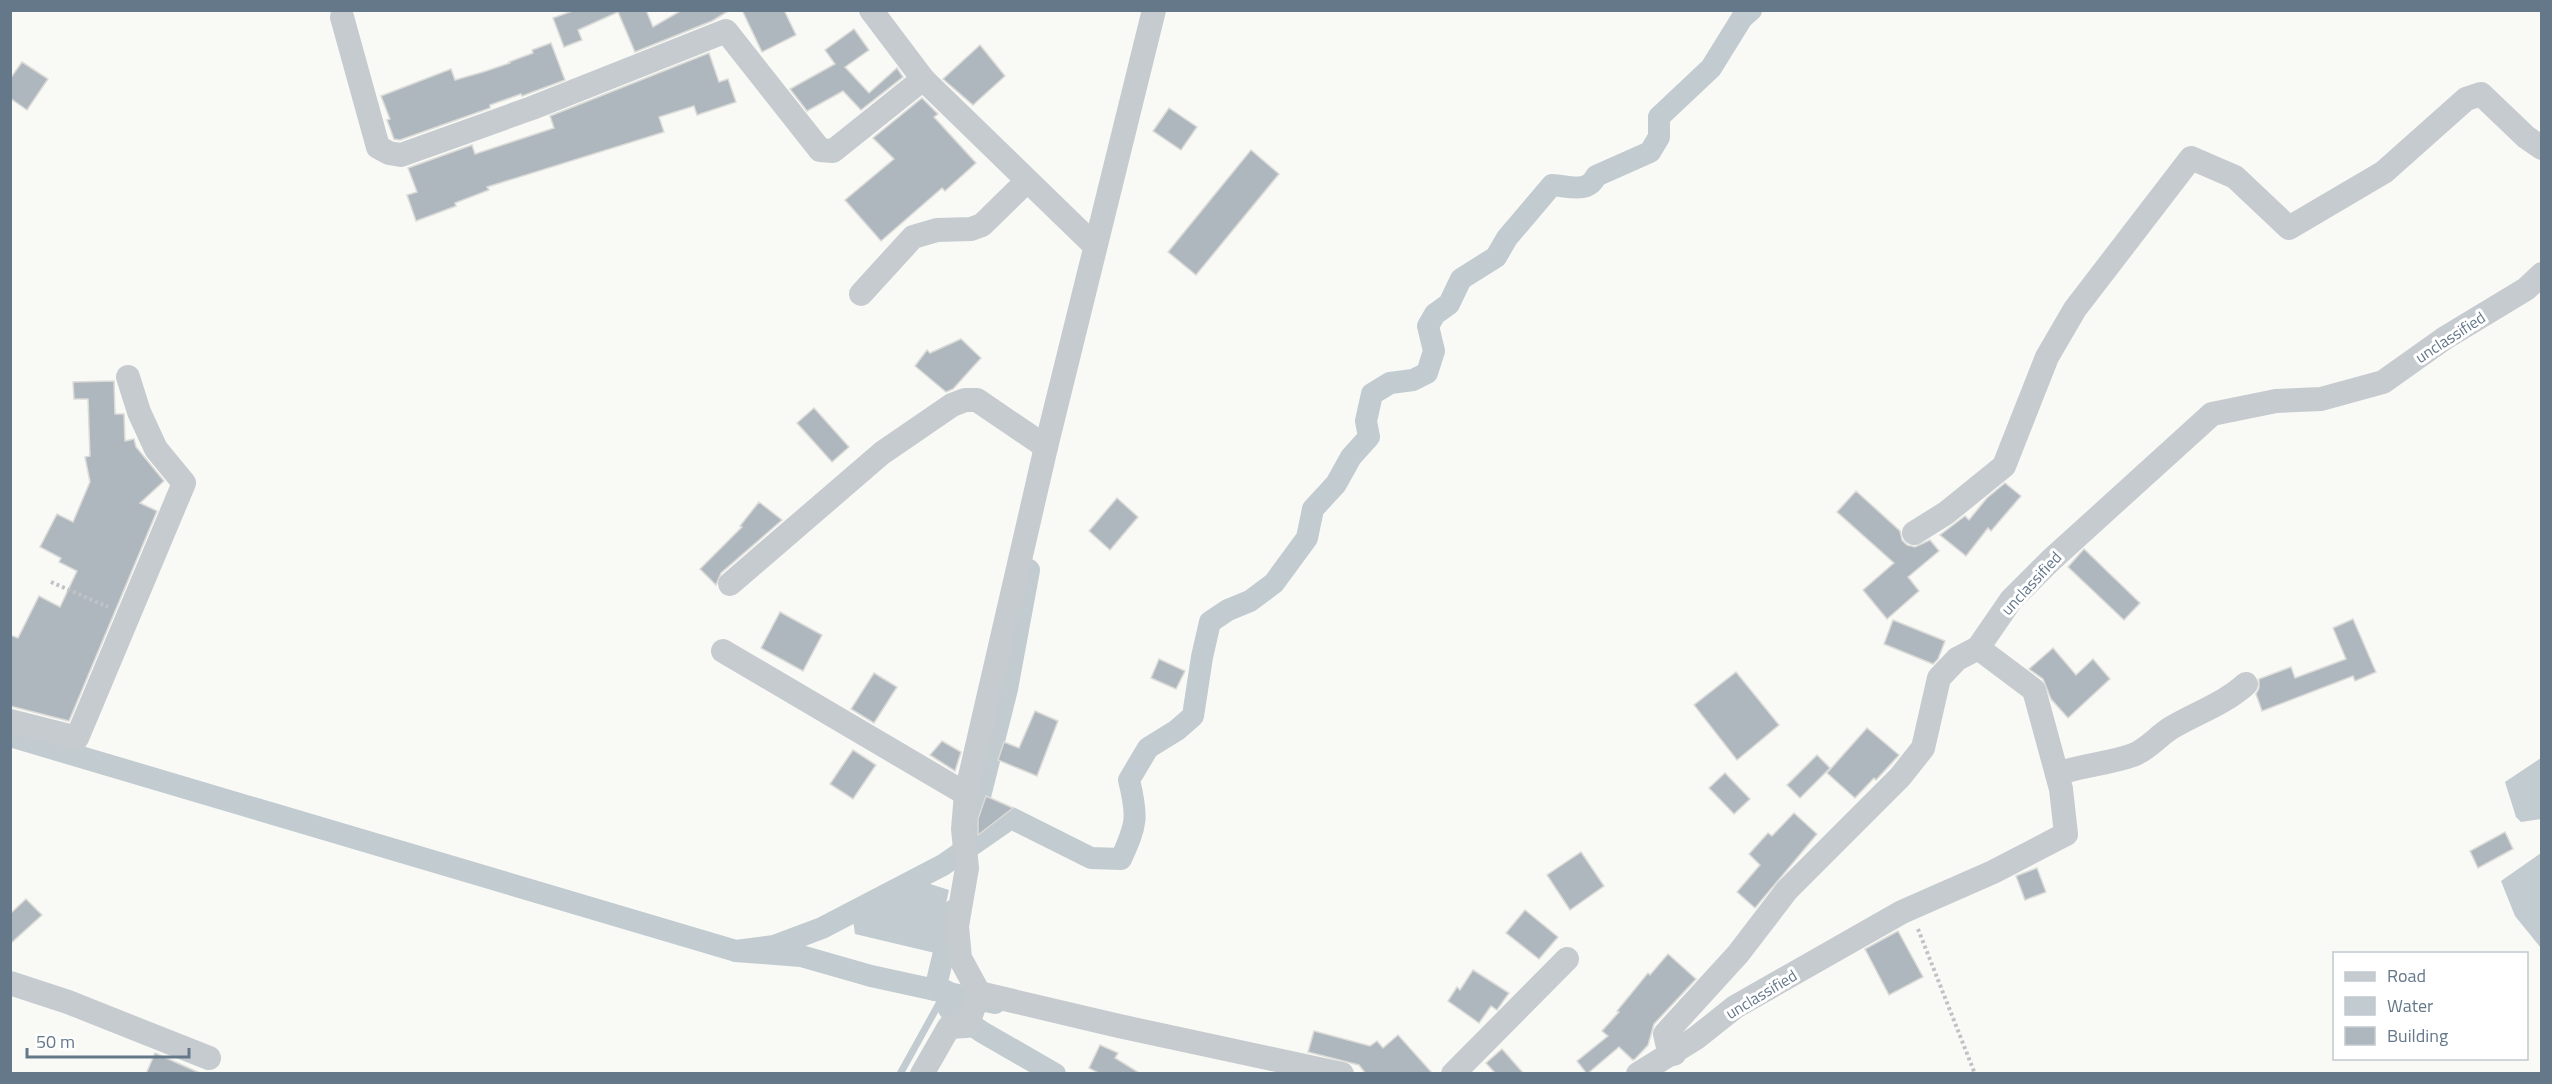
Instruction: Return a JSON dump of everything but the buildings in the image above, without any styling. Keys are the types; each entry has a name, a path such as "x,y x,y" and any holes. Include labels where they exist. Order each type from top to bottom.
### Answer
{"street":[{"path":"871,10 923,79 1095,246"},
{"path":"1154,10 1046,447 966,794 963,843 967,868 957,926 960,958 979,993 1342,1074"},
{"path":"345,13 378,147 389,153 401,155 532,108 726,31 820,150 826,152 833,151 868,125 923,79"},
{"path":"1914,533 1946,513 2004,466 2047,357 2075,309 2191,158 2235,177 2289,228 2384,172 2466,99 2481,94 2526,137 2541,148"},
{"path":"861,294 913,237 937,230 972,229 982,225 1027,181"},
{"name":"unclassified","path":"1638,1074 1674,1054 1735,1007 1908,909 1993,872 2066,834 2057,774 2034,690 1978,648 2012,600 2050,561 2212,414 2276,401 2321,399 2383,382 2445,338 2526,289 2541,274"},
{"path":"10,721 77,738 184,483 156,449 139,412 128,377"},
{"path":"730,584 882,453 952,405 965,400 977,400 1046,447"},
{"path":"1674,1054 1668,1047 1665,1034 1738,954 1787,890 1900,777 1923,748 1939,678 1957,659 1978,648"},
{"path":"723,651 966,794"},
{"path":"2057,774 2076,767 2103,764 2137,754 2170,729 2217,705 2246,684"},
{"path":"1453,1074 1567,959"},
{"path":"10,983 68,1002 209,1058"},
{"path":"922,1074 949,1028 967,1026 979,993"}],"path":[{"path":"51,582 128,615"},
{"path":"1908,909 1930,955 1976,1074"}],"water":[{"path":"2541,758 2541,819 2521,822 2516,817 2505,782"},
{"path":"2541,853 2541,948 2515,916 2501,881"},
{"path":"924,882 949,890 935,953 855,934 853,920"}],"waterway":[{"path":"736,951 774,946 822,928 943,865 1011,818 1091,858 1121,859 1133,828 1135,812 1129,780 1148,748 1177,730 1193,716 1210,622 1228,610 1250,601 1274,583 1307,538 1313,509 1336,484 1351,457 1369,437 1366,421 1372,394 1390,383 1413,380 1427,373 1434,351 1428,326 1435,314 1449,304 1461,279 1496,257 1507,238 1552,185 1583,187 1592,182 1596,176 1650,152 1659,137 1659,117 1711,68 1742,18 1751,10"},
{"path":"969,840 1007,689 1029,570"},
{"path":"10,736 736,951 801,956 871,976 995,1003"},
{"path":"935,990 954,910"},
{"path":"900,1074 946,991"},
{"path":"946,991 949,1009 982,1032 1055,1074"}]}
